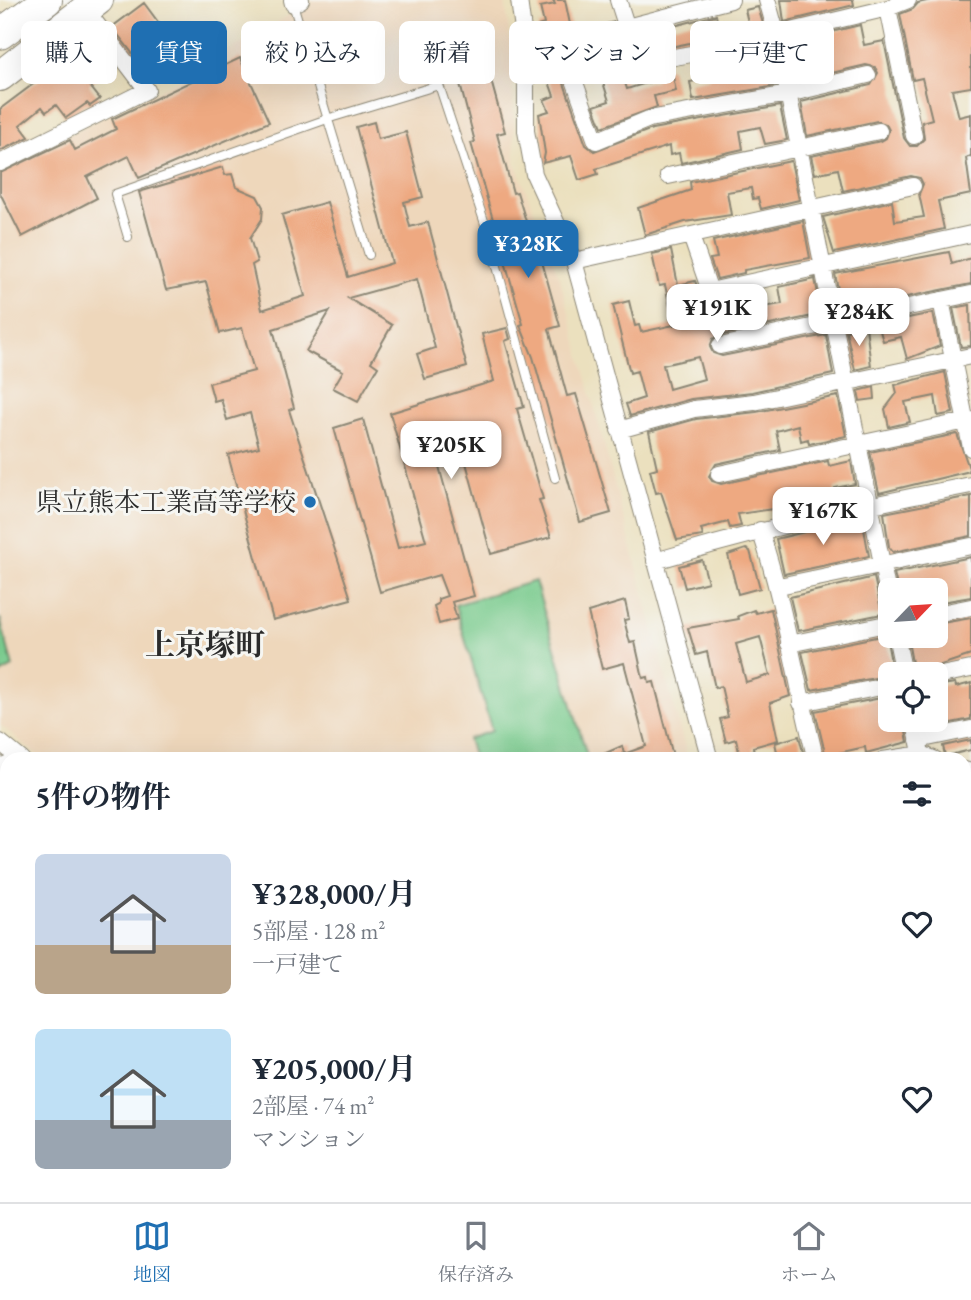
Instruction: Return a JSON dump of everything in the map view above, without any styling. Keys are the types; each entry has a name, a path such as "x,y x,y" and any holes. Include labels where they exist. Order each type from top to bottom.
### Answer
{"highway":[{"path":"0,34 47,0"},
{"path":"0,76 92,5"}],"street":[{"path":"519,0 522,21"},
{"path":"618,0 624,21"},
{"path":"646,21 731,0"},
{"path":"767,0 773,21"},
{"path":"815,21 868,6 888,8 908,0"},
{"path":"0,163 147,90 92,5"},
{"path":"888,8 914,136"},
{"path":"575,84 596,141 649,120 788,94 868,75"},
{"path":"526,84 526,131 534,174 574,261 708,752"},
{"path":"786,84 885,578"},
{"path":"668,176 879,131"},
{"path":"574,261 913,186"},
{"path":"691,236 710,290 971,234"},
{"path":"720,346 971,294"},
{"path":"941,300 968,421 971,448"},
{"path":"619,430 694,409 754,402 971,356"},
{"path":"719,474 968,421"},
{"path":"655,561 760,530 869,504 971,485"},
{"path":"760,530 779,586 801,703 814,752"},
{"path":"779,586 971,546"},
{"path":"948,612 971,607"},
{"path":"789,644 878,626"},
{"path":"948,674 971,669"},
{"path":"801,703 878,688"},
{"path":"919,732 926,751 971,729"}],"lane":[{"path":"295,1 369,255"},
{"path":"128,237 114,194 330,118 439,85 487,230 555,478"}],"shaded area":[{"name":"県立熊本工業高等学校","path":"315,0 505,0 509,31 509,84 513,84 515,162 560,279 686,752 33,752 0,725 0,169 171,84 227,84 227,52 241,44 241,84 385,84 385,21 279,21"}],"green space":[{"path":"535,581 586,752 472,752 468,739 492,731 455,605"},
{"path":"0,618 13,667 0,674"}],"building":[{"path":"553,0 565,0 569,21 543,21 540,7 555,4"},
{"path":"781,0 853,0 854,5 784,21"},
{"path":"931,0 971,0 971,87 952,90 959,117 971,114 971,156 966,158 971,194 938,201 944,229 834,253 823,217 892,201 895,221 924,217 919,194 923,184 920,178 911,176 843,191 838,169 815,174 811,156 881,141 886,138 889,130 886,124 877,121 807,136 801,102 871,85 878,73 875,67 866,65 834,72 834,31 860,25 864,45 884,41 904,138 910,146 917,146 924,139 922,122 932,119 922,78 913,80 900,14 913,9 918,3"},
{"path":"144,3 157,21 131,21 131,51 117,33 117,23"},
{"path":"758,7 762,21 748,21 745,10"},
{"path":"716,15 717,21 693,21"},
{"path":"690,22 690,43 676,46 676,25"},
{"path":"240,58 241,84 252,84 269,122 139,178 129,156 87,177 97,198 22,237 0,193 0,173 70,140 75,150 116,129 112,119 185,84 227,84 227,64"},
{"path":"33,84 90,84 100,99 90,106 87,103 66,118 56,105 46,112 42,107 20,125 29,137 0,151 0,109"},
{"path":"460,84 492,84 505,132 497,134 513,193 517,192 532,241 536,240 560,326 549,329 567,396 576,394 611,513 580,522 533,357 520,325 523,324 471,143 475,142"},
{"path":"550,84 564,84 586,145 594,151 652,129 780,106 787,140 765,144 760,127 740,131 743,149 681,163 679,153 670,155 669,146 596,169 598,174 579,180 571,156 543,163 545,153 539,114 549,111 544,100 554,96"},
{"path":"604,84 625,84 627,89 643,84 674,84 676,91 654,96 657,107 602,127 594,106 609,101"},
{"path":"690,84 776,86 693,100"},
{"path":"374,122 378,139 406,132 423,197 404,202 410,227 428,222 467,367 425,379 417,354 435,348 417,279 348,298 392,325 371,362 378,367 358,401 333,388 343,371 306,351 330,311 273,329 294,408 289,410 351,599 273,620 228,455 259,447 250,413 227,420 221,399 214,401 209,383 254,371 242,328 220,333 206,282 166,290 139,192 223,167 225,175 232,174 236,187 257,196 263,207 262,219 250,238 257,262 252,265 262,310 305,296 282,215 327,202 348,277 392,263 356,127"},
{"path":"791,161 799,200 761,209 758,198 753,199 751,188 727,192 731,215 685,222 645,235 638,208 691,190 690,182"},
{"path":"803,221 810,258 744,270 744,273 717,279 710,259 717,258 713,241"},
{"path":"671,250 678,285 695,281 700,295 707,301 748,293 751,309 782,304 779,287 815,279 822,314 718,336 713,339 710,347 713,353 722,356 826,335 833,374 752,392 691,399 630,416 626,404 644,398 637,371 630,373 613,305 629,301 635,326 639,325 641,332 674,325 665,285 659,286 652,254","holes":["698,357 704,379 669,389 663,365"]},
{"path":"949,252 952,264 971,258 971,284 842,310 835,274"},
{"path":"970,305 971,346 961,347 953,308"},
{"path":"933,313 940,346 907,359 901,337 883,341 878,324"},
{"path":"866,327 871,366 855,370 846,331"},
{"path":"507,328 510,339 505,341 524,407 517,409 551,537 491,554 456,426 430,433 474,596 452,602 457,619 439,624 434,606 438,604 438,599 447,596 439,575 380,592 334,428 363,419 398,548 426,541 390,413 494,381 482,334"},
{"path":"945,372 953,413 938,416 935,396 905,402 910,422 889,427 885,409 897,393 895,385"},
{"path":"874,387 875,399 860,401 858,391"},
{"path":"838,396 846,436 809,444 808,439 801,441 798,425 776,431 780,450 716,464 709,476 712,481 721,484 828,461 829,466 851,461 855,484 835,488 835,493 820,496 821,506 795,512 794,506 738,514 741,526 730,528 728,522 701,529 703,536 677,540 661,492 656,493 650,470 657,468 649,432 696,419 756,412"},
{"path":"957,434 970,471 879,493 870,452"},
{"path":"971,496 971,536 893,552 889,547 884,513"},
{"path":"862,518 869,556 784,574 776,539"},
{"path":"746,549 750,551 760,588 738,594 728,555"},
{"path":"971,557 971,597 948,601 948,578 895,578 894,573"},
{"path":"702,560 708,582 685,588 679,566"},
{"path":"874,577 878,615 798,631 790,597"},
{"path":"625,601 629,619 624,620 630,643 635,642 643,678 648,677 649,683 654,682 672,752 630,752 646,746 624,663 602,669 588,612"},
{"path":"771,609 790,696 770,703 778,740 753,747 754,752 739,752 736,739 726,742 720,719 728,717 721,686 715,688 707,652 696,655 688,628 739,619 738,616 754,610 756,613","holes":["760,637 770,675 746,682 736,644"]},
{"path":"971,618 971,655 948,663 912,662 909,648 948,648 948,622"},
{"path":"878,637 878,648 888,648 891,662 878,662 878,677 811,690 802,652"},
{"path":"955,683 956,687 971,683 971,719 948,724 948,684"},
{"path":"878,699 878,732 906,732 908,742 870,752 866,752 865,747 842,752 825,752 815,711"},
{"path":"799,736 803,752 777,752 775,743"},
{"path":"971,740 971,750 962,752 944,752 943,746"},
{"path":"622,746 624,752 608,752"}],"place":[{"name":"県立熊本工業高等学校","path":"310,502"}],"district":[{"name":"上京塚町","path":"205,645"}]}
